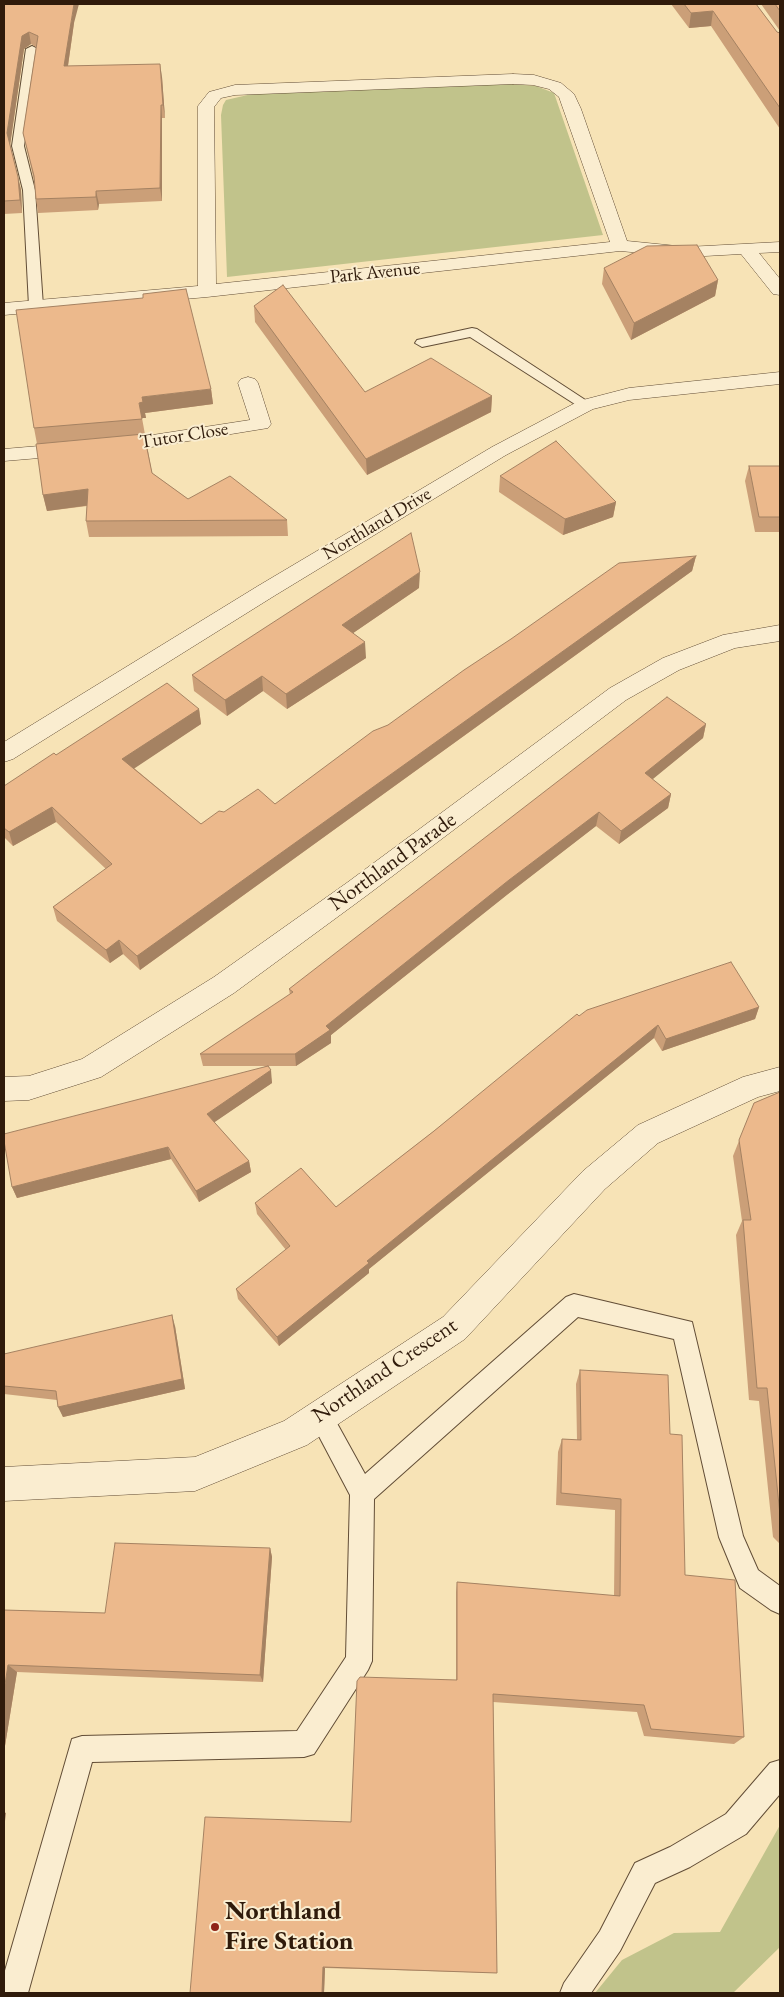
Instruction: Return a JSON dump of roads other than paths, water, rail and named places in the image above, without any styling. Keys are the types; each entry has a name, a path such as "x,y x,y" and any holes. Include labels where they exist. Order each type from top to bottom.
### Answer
{"street":[{"path":"206,291 206,106 215,95 236,90 513,79 534,80 555,86 566,94 573,109 620,246"},
{"name":"Park Avenue","path":"4,309 206,291 620,246 686,252 780,247"},
{"path":"747,250 780,290"},
{"name":"Northland Drive","path":"4,754 499,451 586,405 629,394 780,378"},
{"name":"Tutor Close","path":"4,455 133,444 261,424 248,383"},
{"name":"Northland Parade","path":"4,1089 29,1088 91,1068 224,985 388,866 618,694 671,664 731,641 780,633"},
{"name":"Northland Crescent","path":"4,1484 195,1474 295,1433 454,1328 594,1180 648,1134 752,1086 780,1079"}],"lane":[{"path":"32,49 18,146 29,190 36,306"},
{"path":"422,343 472,332 586,405"},
{"path":"362,1493 574,1305 684,1330 731,1537 749,1579 780,1601"},
{"path":"13,1993 82,1749 304,1744 359,1661 362,1493 320,1415"},
{"path":"574,1993 610,1941 645,1873 680,1857 736,1824 780,1773"}],"place":[{"name":"Northland Fire Station","path":"215,1927"}]}
